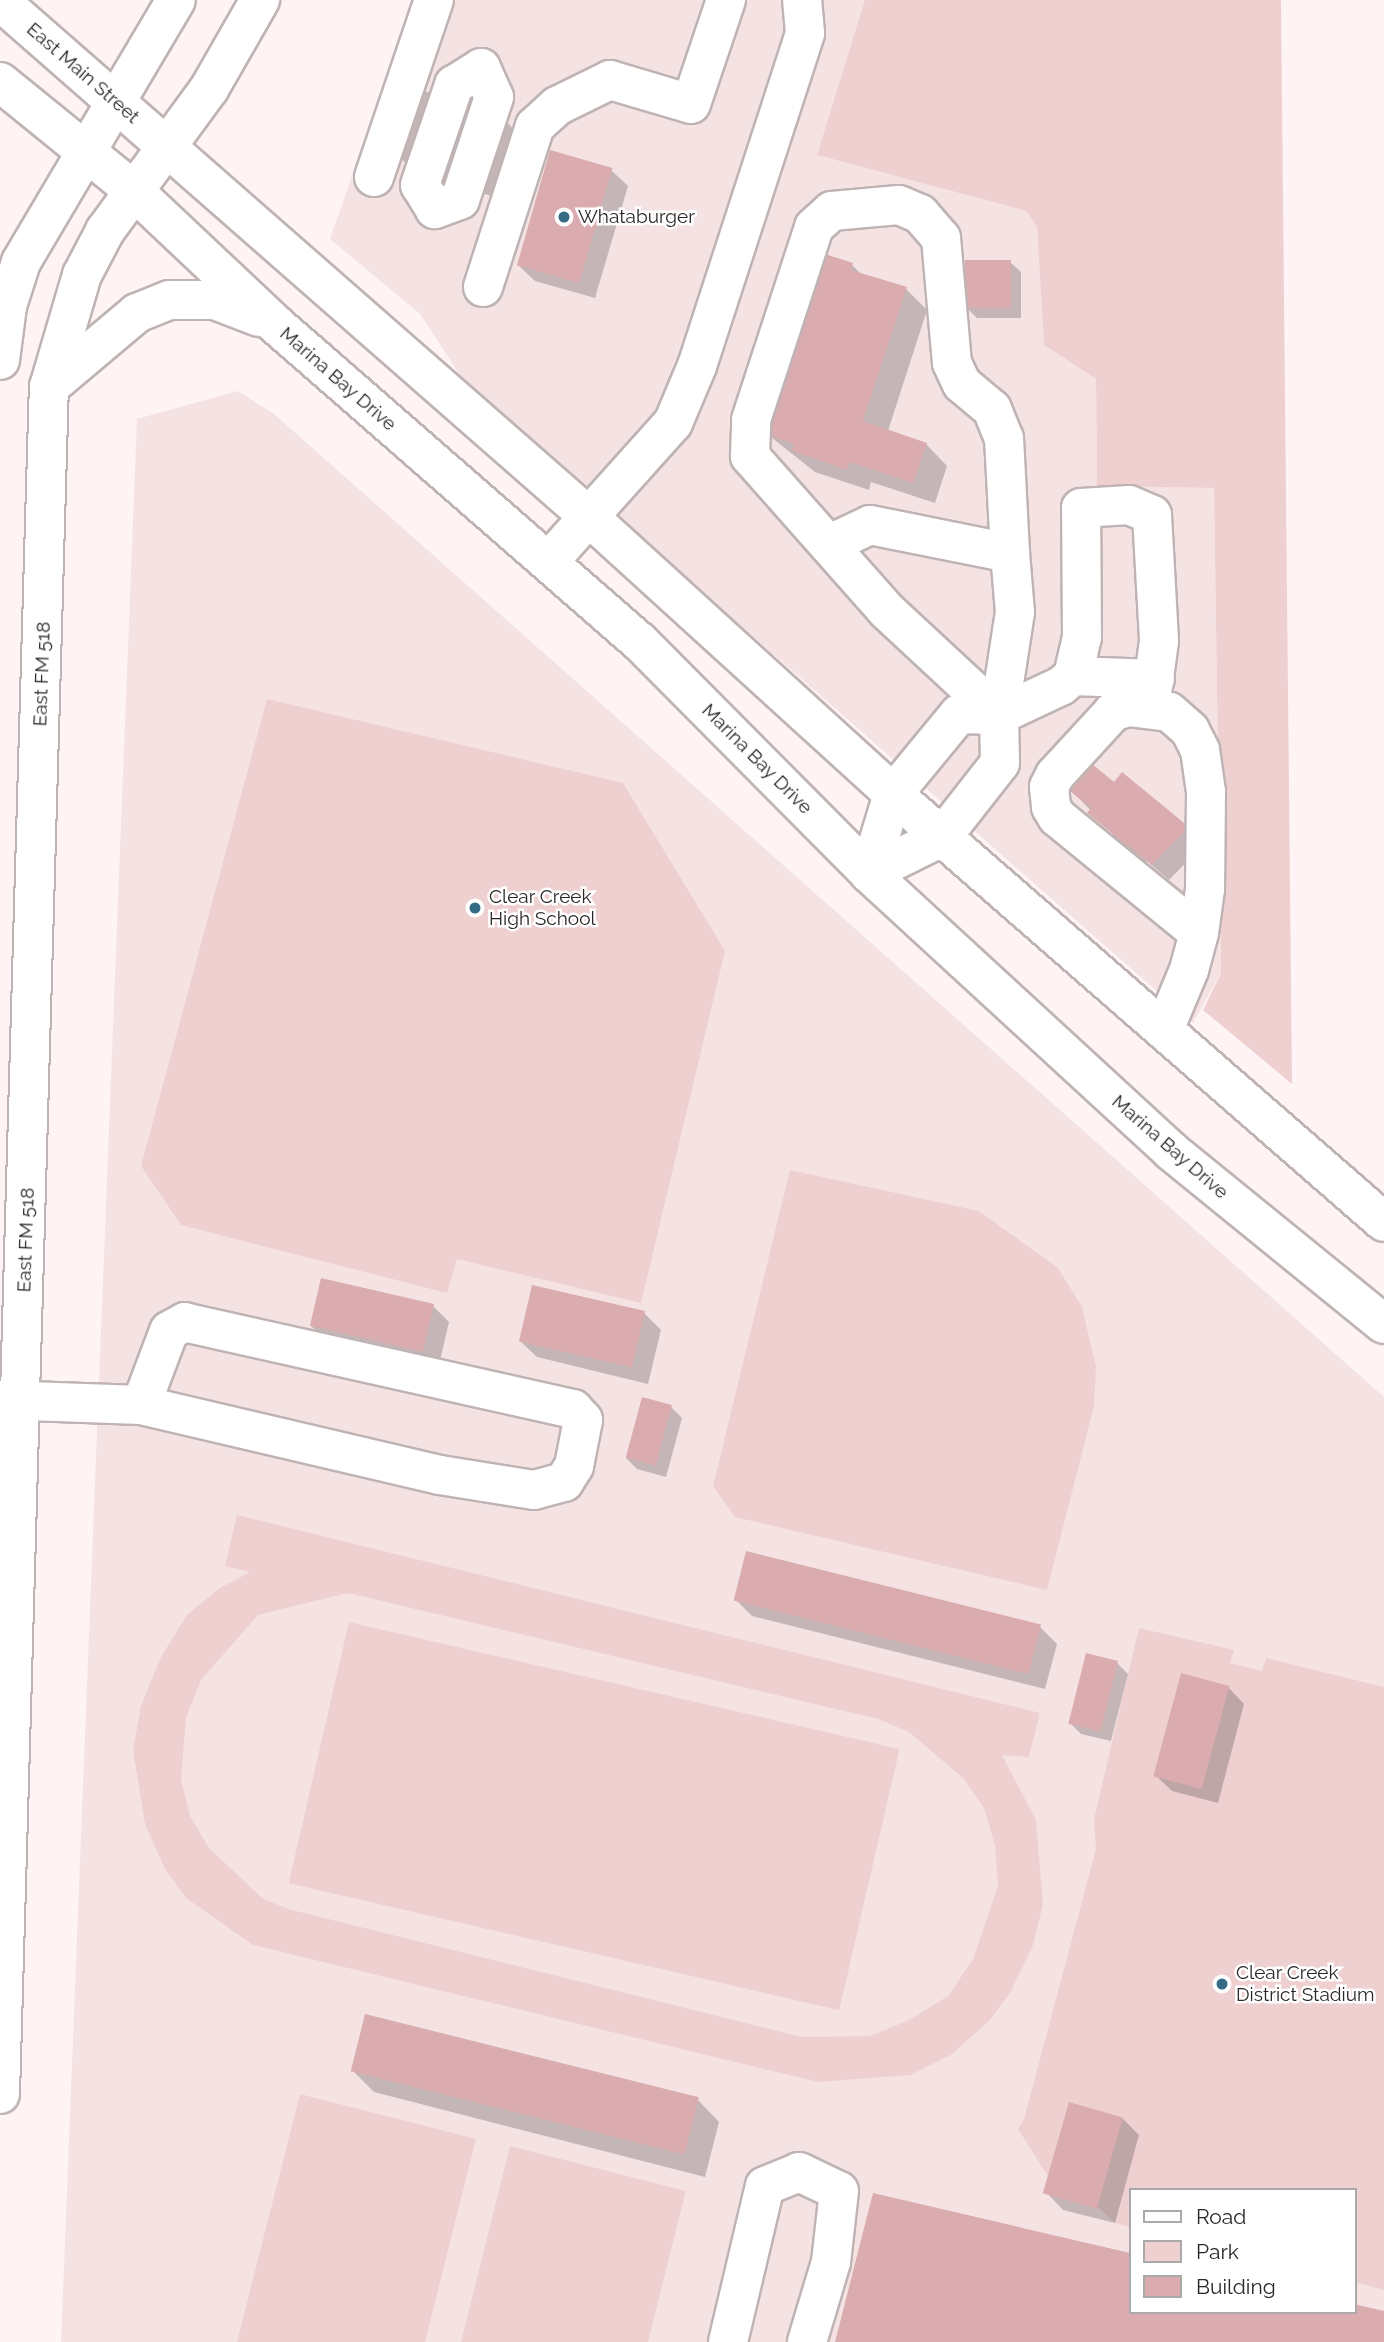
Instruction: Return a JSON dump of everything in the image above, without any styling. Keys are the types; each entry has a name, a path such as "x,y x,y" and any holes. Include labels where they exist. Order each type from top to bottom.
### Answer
{"main road":[{"path":"0,360 7,306 21,262 83,152 117,104 176,0"},
{"name":"East FM 518","path":"0,2094 11,1401 49,387 82,275 134,191 209,89 260,0"},
{"path":"374,177 434,0"},
{"path":"483,287 535,126 557,106 610,80 691,104 726,0"},
{"path":"549,561 673,423 697,366 805,33 802,0"},
{"name":"East Main Street","path":"0,1 117,104 167,144"},
{"path":"431,220 460,200 494,97 481,68"},
{"path":"0,82 134,191"},
{"path":"167,144 587,516 894,794 1384,1223"},
{"name":"Marina Bay Drive","path":"134,191 274,323 639,641 869,873 1171,1151 1383,1322"},
{"path":"869,873 943,836 1000,763 999,715 1015,612 1004,438 992,409 962,384 953,363 941,238 920,214 899,205 832,211 814,227 751,420 750,456 887,611 999,715"},
{"path":"49,387 137,313 170,300 215,300 274,323"},
{"path":"869,873 894,794 959,714 999,715 1061,686 1073,676 1082,636 1081,508 1129,505 1152,515 1159,641 1152,694"},
{"path":"830,544 870,525 1010,553"},
{"path":"1073,676 1152,694 1190,730 1200,750 1206,792 1206,876 1199,933 1164,1030"},
{"path":"1152,694 1113,712 1097,727 1055,775 1049,787 1051,807 1057,817 1199,933"},
{"path":"11,1401 141,1405 440,1475 552,1489 564,1482 574,1466 583,1420 573,1409 185,1322 169,1331 141,1405"},
{"path":"728,2342 765,2186 799,2172 839,2191 831,2262 807,2342"}],"shaded area":[{"path":"413,0 868,0 817,155 1026,211 1037,227 1044,345 1096,379 1097,486 1214,488 1221,973 1193,1023 466,384 420,314 330,239"},
{"name":"Clear Creek High School","path":"238,391 274,414 1384,1397 1384,2342 61,2342 137,419"}],"green space":[{"path":"865,0 1281,0 1292,1084 1203,1010 1221,973 1214,488 1097,486 1096,379 1044,345 1037,227 1026,211 817,155"},
{"path":"267,699 623,783 725,951 641,1303 457,1259 447,1293 181,1225 141,1166"},
{"path":"790,1170 979,1211 1058,1268 1082,1307 1096,1367 1094,1406 1047,1590 735,1517 713,1486"},
{"path":"237,1515 1040,1713 1029,1757 1002,1755 1036,1820 1043,1904 1033,1945 1010,1993 989,2021 951,2055 910,2075 818,2082 253,1945 186,1898 165,1869 145,1824 133,1750 141,1706 161,1657 187,1615 220,1588 250,1572 225,1566","holes":["348,1593 878,1719 909,1732 964,1779 984,1808 995,1845 998,1886 973,1959 948,1996 909,2020 870,2036 802,2037 288,1909 262,1898 209,1848 190,1816 181,1779 186,1718 201,1680 258,1615"]},
{"path":"349,1622 900,1749 839,2010 289,1883"},
{"name":"Clear Creek District Stadium","path":"1139,1628 1234,1650 1230,1663 1262,1671 1266,1658 1384,1687 1384,2290 1356,2283 1356,2188 1128,2188 1128,2226 1115,2223 1099,2208 1045,2194 1049,2178 1018,2129 1024,2119 1096,1849 1094,1819"},
{"path":"300,2094 476,2139 425,2342 237,2342"},
{"path":"510,2146 686,2191 648,2342 461,2342"}],"building":[{"name":"Whataburger","path":"550,150 612,168 579,283 517,265"},
{"path":"825,254 853,263 851,270 907,287 863,421 927,443 913,483 850,462 847,470 792,451 794,444 765,434"},
{"path":"965,260 1011,260 1011,308 965,308"},
{"path":"1092,764 1114,782 1122,772 1189,827 1152,865 1129,846 1121,856 1105,843 1113,834 1087,813 1091,808 1070,791"},
{"path":"321,1278 434,1304 423,1352 310,1326"},
{"path":"532,1285 645,1311 632,1368 519,1342"},
{"path":"642,1397 672,1405 656,1466 626,1458"},
{"path":"746,1551 1041,1625 1029,1674 734,1600"},
{"path":"1086,1653 1118,1661 1100,1732 1068,1724"},
{"path":"1181,1673 1229,1686 1202,1789 1153,1776"},
{"path":"365,2014 699,2097 685,2154 351,2071"},
{"path":"1069,2102 1123,2117 1097,2209 1043,2193"},
{"path":"873,2193 1128,2253 1128,2314 1356,2314 1356,2304 1384,2311 1384,2342 835,2342"}],"place":[{"name":"Whataburger","path":"564,217"},
{"name":"Clear Creek High School","path":"475,908"},
{"name":"Clear Creek District Stadium","path":"1222,1984"}]}
